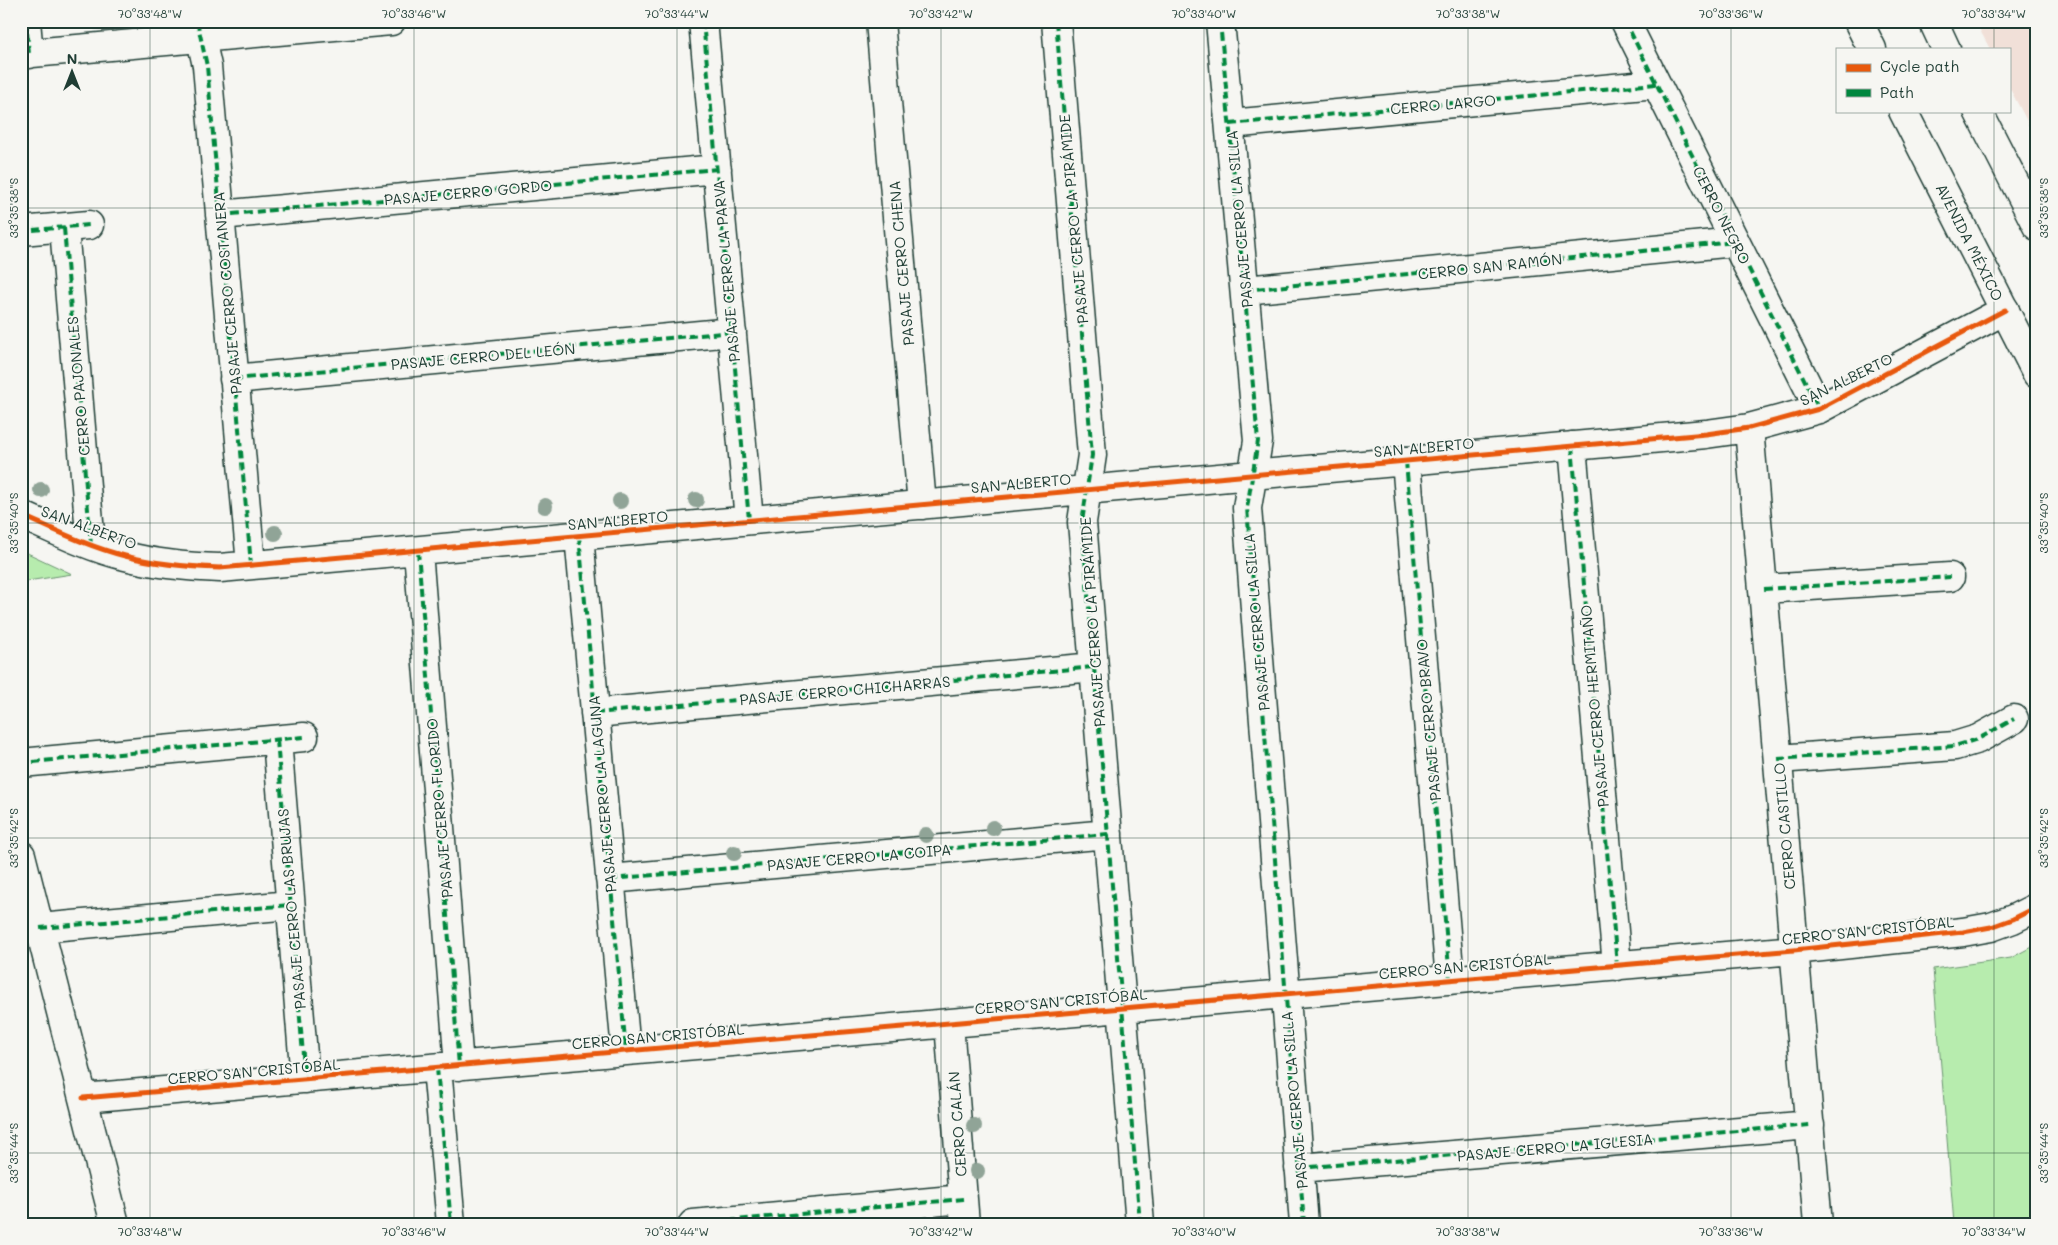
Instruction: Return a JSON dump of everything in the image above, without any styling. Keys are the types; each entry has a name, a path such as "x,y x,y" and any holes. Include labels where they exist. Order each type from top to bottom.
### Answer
{"street":[{"path":"26,21 25,54 199,30 378,22"},
{"name":"PASAJE CERRO LA PARVA","path":"703,21 750,520"},
{"name":"PASAJE CERRO CHENA","path":"880,21 922,505"},
{"name":"PASAJE CERRO LA PIRÁMIDE","path":"1056,21 1092,455 1082,522 1140,1224"},
{"name":"PASAJE CERRO LA SILLA","path":"1220,21 1258,441 1247,508 1304,1224"},
{"name":"CERRO NEGRO","path":"1625,21 1819,409"},
{"path":"1858,21 1872,48"},
{"path":"1932,21 1946,48"},
{"name":"PASAJE CERRO COSTANERA","path":"199,30 206,66 251,565"},
{"name":"CERRO LARGO","path":"1230,124 1656,84"},
{"name":"AVENIDA MÉXICO","path":"1904,112 2037,374"},
{"path":"1979,112 2037,226"},
{"name":"PASAJE CERRO GORDO","path":"220,215 717,169"},
{"name":"CERRO PAJONALES","path":"21,231 76,226 91,545"},
{"name":"CERRO SAN RAMÓN","path":"1245,290 1735,242"},
{"name":"SAN ALBERTO","path":"21,516 91,545 124,556 162,564 220,568 1706,434 1749,428 1819,409 2004,310"},
{"name":"PASAJE CERRO DEL LEÓN","path":"234,379 732,332"},
{"name":"CERRO CASTILLO","path":"1749,428 1818,1224"},
{"name":"PASAJE CERRO HERMITAÑO","path":"1572,446 1617,966"},
{"name":"PASAJE CERRO BRAVO","path":"1406,461 1450,980"},
{"name":"PASAJE CERRO LA LAGUNA","path":"579,536 626,1051"},
{"name":"PASAJE CERRO FLORIDO","path":"418,550 448,1067 451,1224"},
{"path":"1764,589 1950,577"},
{"name":"PASAJE CERRO CHICHARRAS","path":"595,713 1094,667"},
{"path":"1778,759 1955,746 1978,739 2014,719"},
{"path":"21,763 304,737"},
{"name":"PASAJE CERRO LAS BRUJAS","path":"277,740 305,1079"},
{"name":"PASAJE CERRO LA COIPA","path":"610,879 1108,834"},
{"path":"21,855 115,1224"},
{"path":"40,928 290,905"},
{"name":"CERRO SAN CRISTÓBAL","path":"83,1098 1794,950 1963,932 1991,927 2037,907"},
{"name":"CERRO CALÁN","path":"949,1024 964,1211"},
{"name":"PASAJE CERRO LA IGLESIA","path":"1300,1168 1810,1125"},
{"path":"694,1224 964,1211"}],"shaded area":[{"path":"1975,21 2037,21 2037,140 2010,89 2010,48 1989,48"}],"green space":[{"path":"21,550 72,574 21,582"},
{"path":"2037,944 2037,1224 1954,1224 1933,969 2011,958"}],"building":[{"path":"2037,120 2037,140 2029,124"}],"marked path":[{"path":"26,21 29,54"},
{"path":"197,21 207,66 251,565"},
{"path":"703,21 749,520"},
{"path":"1056,21 1092,455 1082,522 1140,1224"},
{"path":"1220,21 1258,441 1247,508 1304,1224"},
{"path":"1625,21 1819,409"},
{"path":"1230,124 1656,84"},
{"path":"220,215 717,169"},
{"path":"21,231 89,225"},
{"path":"64,228 91,545"},
{"path":"1245,290 1735,242"},
{"path":"234,379 732,332"},
{"path":"1572,446 1617,966"},
{"path":"1406,461 1450,980"},
{"path":"579,536 626,1051"},
{"path":"418,551 459,1066"},
{"path":"1764,589 1950,577"},
{"path":"595,713 1094,667"},
{"path":"1778,759 1955,746 1978,739 2014,719"},
{"path":"21,763 304,737"},
{"path":"277,740 305,1079"},
{"path":"610,879 1108,834"},
{"path":"40,928 290,905"},
{"path":"437,1068 451,1224"},
{"path":"1299,1168 1810,1125"},
{"path":"693,1224 963,1199"}],"cycle path":[{"path":"21,515 85,543 125,556 172,565 220,568 1706,434 1749,428 1819,409 2005,310"},
{"path":"83,1098 1794,950 1963,932 1991,927 2037,907"}]}
